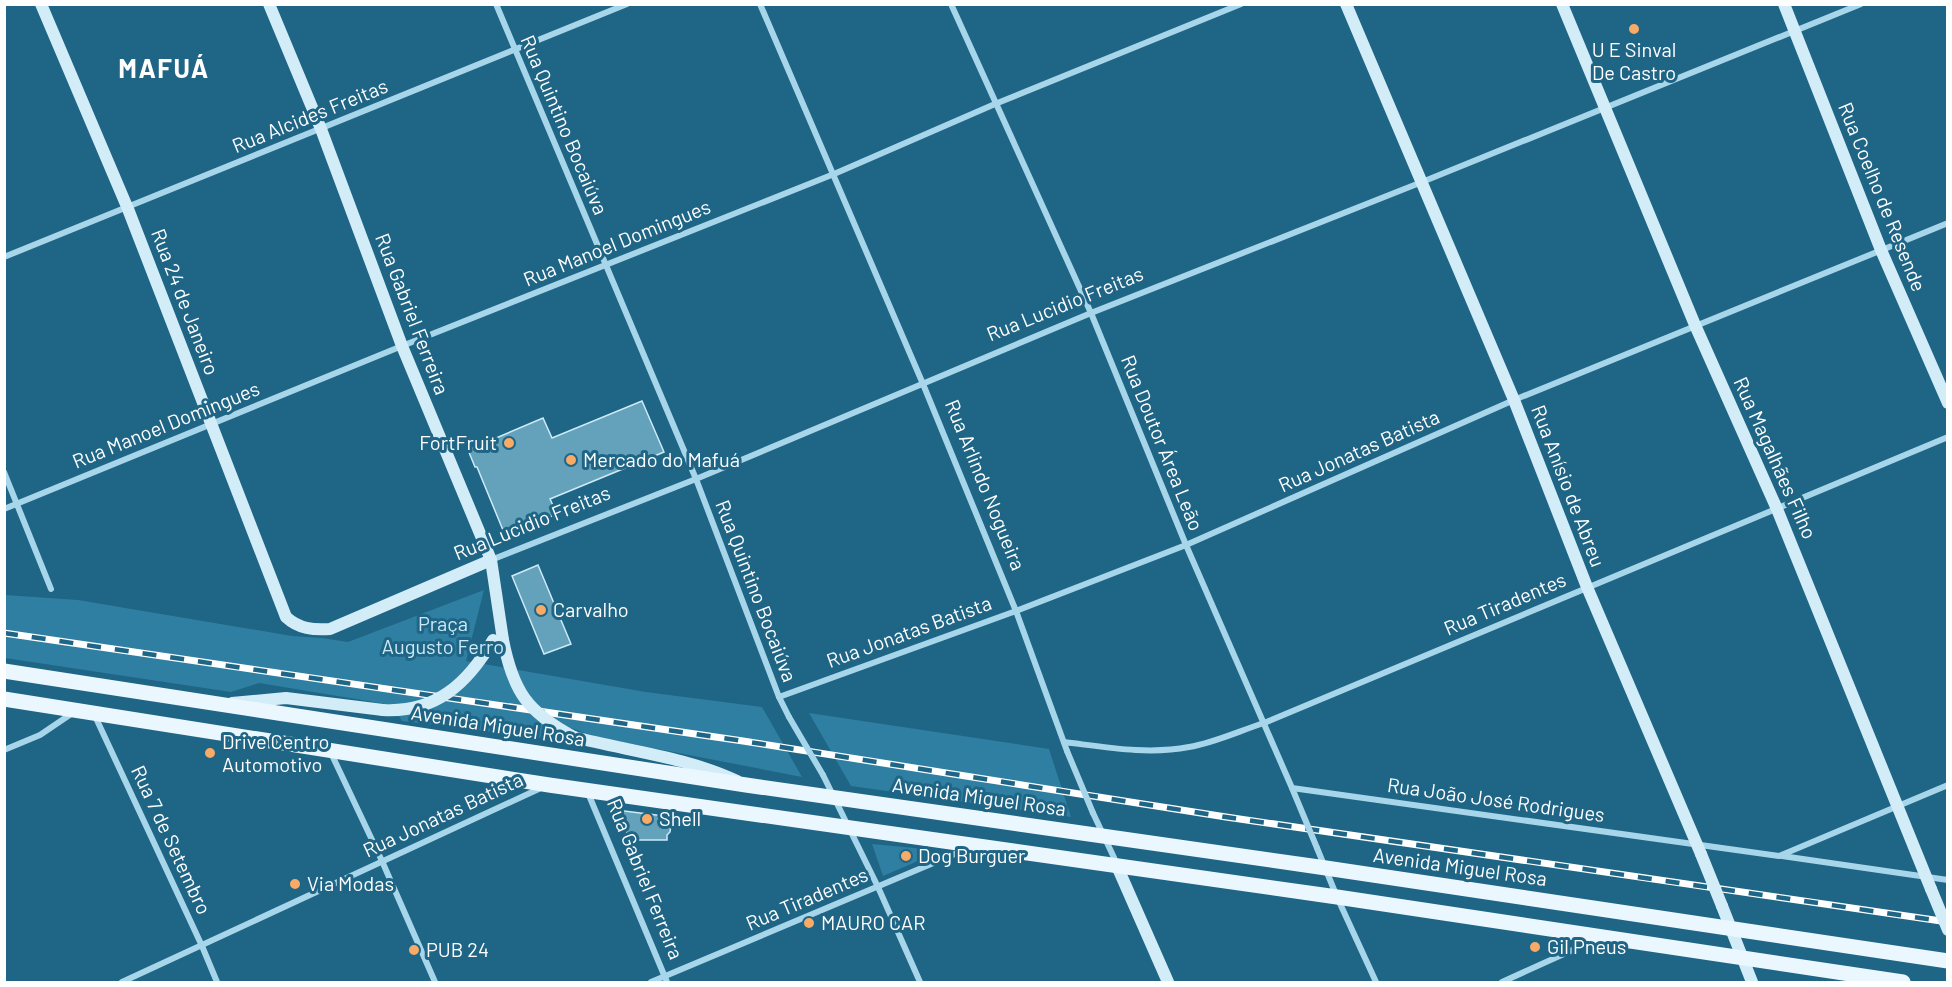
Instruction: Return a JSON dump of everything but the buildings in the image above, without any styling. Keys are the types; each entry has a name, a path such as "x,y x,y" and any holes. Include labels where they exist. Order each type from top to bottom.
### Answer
{"main road":[{"name":"Rua 24 de Janeiro","path":"41,4 128,209 286,617"},
{"name":"Rua Gabriel Ferreira","path":"219,704 286,698 396,711 426,704 455,690 478,665 498,640 500,622 491,560 402,346 321,129 269,4"},
{"name":"Rua Anísio de Abreu","path":"1346,4 1514,400 1587,587 1699,849 1752,982"},
{"name":"Rua Magalhães Filho","path":"1562,4 1695,325 1777,509 1947,930"},
{"name":"Rua Coelho de Resende","path":"1784,4 1881,250 1947,403"},
{"name":"Rua Lucidio Freitas","path":"286,617 294,625 311,630 330,628 491,560"},
{"path":"498,640 512,678 524,699 540,715 574,737 693,764 717,771 746,785"},
{"name":"Avenida Miguel Rosa","path":"4,671 746,785 1326,868 1947,961"},
{"path":"4,699 549,784 1337,897 1903,982"},
{"name":"Rua Arlindo Nogueira","path":"1117,866 1167,982"}],"street":[{"name":"Rua Quintino Bocaiúva","path":"496,4 696,479 779,697 850,827 920,982"},
{"name":"Rua Alcides Freitas","path":"4,257 128,209 627,4"},
{"name":"Rua Arlindo Nogueira","path":"760,4 923,384 1016,611 1067,751 1117,866"},
{"name":"Rua Doutor Área Leão","path":"951,4 1090,313 1186,545 1337,897 1376,982"},
{"name":"Rua Manoel Domingues","path":"4,509 402,346 834,174 995,104 1241,4"},
{"name":"Rua Lucidio Freitas","path":"491,560 696,479 1090,313 1422,182 1861,4"},
{"name":"Rua Jonatas Batista","path":"779,697 1016,611 1186,545 1514,400 1947,223"},
{"name":"Rua Tiradentes","path":"1064,742 1160,750 1190,747 1264,723 1947,437"},
{"path":"4,472 51,589"},
{"path":"4,750 40,735 77,710"},
{"name":"Rua 7 de Setembro","path":"93,713 217,982"},
{"path":"330,751 382,861 435,982"},
{"name":"Rua Jonatas Batista","path":"122,982 549,784"},
{"path":"1779,856 1947,785"},
{"name":"Rua João José Rodrigues","path":"1292,788 1699,849 1779,856"},
{"name":"Rua Gabriel Ferreira","path":"586,789 665,980"},
{"name":"Rua Tiradentes","path":"651,982 665,980 975,846"},
{"path":"1779,856 1947,880"},
{"path":"1502,982 1600,938"}],"green space":[{"name":"Praça Augusto Ferro","path":"484,590 466,661 646,692 762,707 802,777 596,737 571,728 551,739 402,721 392,705 259,683 231,692 5,658 5,595 78,600 292,636 348,642"},
{"path":"809,713 1049,749 1071,817 851,786"},
{"path":"872,844 925,849 927,855 925,858 883,876"}],"railway":[{"path":"4,633 743,741 1226,817 1948,922"}],"place":[{"name":"U E Sinval De Castro","path":"1634,29"},
{"name":"FortFruit","path":"509,443"},
{"name":"Mercado do Mafuá","path":"571,460"},
{"name":"Carvalho","path":"541,610"},
{"name":"Drive Centro Automotivo","path":"210,753"},
{"name":"Shell","path":"647,819"},
{"name":"Dog Burguer","path":"906,856"},
{"name":"Via Modas","path":"295,884"},
{"name":"MAURO CAR","path":"809,923"},
{"name":"Gil Pneus","path":"1535,947"},
{"name":"PUB 24","path":"414,950"}],"district":[{"name":"MAFUÁ","path":"164,69"}]}
